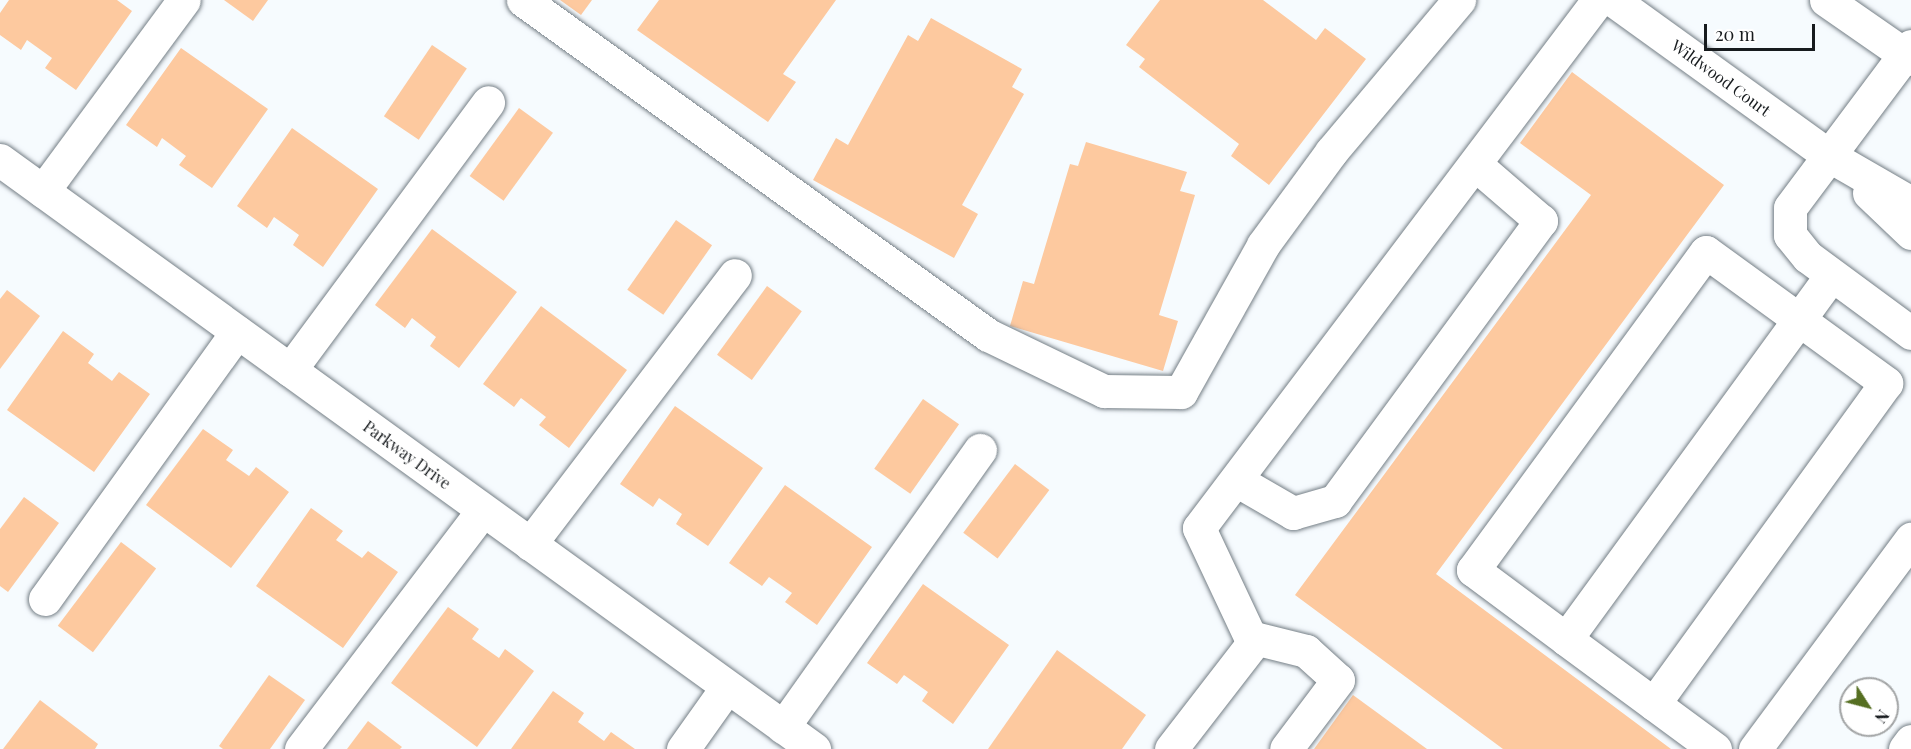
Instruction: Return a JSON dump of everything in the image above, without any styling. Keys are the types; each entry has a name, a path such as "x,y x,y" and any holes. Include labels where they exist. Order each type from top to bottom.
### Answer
{"street":[{"path":"44,191 184,0"},
{"path":"523,0 988,334 1104,390 1181,392 1263,245 1331,152 1459,0"},
{"path":"1171,749 1253,643 1199,528 1598,0"},
{"name":"Wildwood Court","path":"1613,0 1828,155 1911,203"},
{"path":"1826,0 1909,53 1828,155 1790,208 1790,235 1808,257 1911,333"},
{"path":"290,369 488,102"},
{"name":"Wildwood Court","path":"1828,155 1911,233"},
{"name":"Parkway Drive","path":"0,160 814,749"},
{"path":"1236,480 1293,513 1335,501 1541,221 1475,164"},
{"path":"1654,704 1886,383 1706,252 1473,570 1566,639 1654,704 1715,749"},
{"path":"530,543 735,275"},
{"path":"1566,639 1831,275"},
{"path":"45,599 237,332"},
{"path":"783,727 980,450"},
{"path":"301,749 483,510"},
{"path":"1755,749 1911,539"},
{"path":"1250,637 1306,651 1338,680 1286,749"},
{"path":"683,749 727,687"},
{"path":"1905,749 1911,741"}],"building":[{"path":"9,0 117,0 132,11 76,90 45,68 52,58 27,40 21,50 0,35 0,13"},
{"path":"224,0 268,0 253,21"},
{"path":"560,0 592,0 581,15"},
{"path":"659,0 836,0 783,74 796,82 768,122 637,30"},
{"path":"1160,0 1263,0 1316,40 1325,28 1366,59 1269,185 1231,156 1239,144 1139,67 1145,59 1126,45"},
{"path":"931,18 1022,69 1012,87 1024,94 962,205 978,214 954,258 813,180 836,138 848,145 908,35 918,41"},
{"path":"432,45 467,68 419,140 384,116"},
{"path":"181,48 268,109 212,188 179,165 186,156 162,138 157,147 126,125"},
{"path":"1572,72 1724,185 1436,574 1671,749 1503,749 1295,595 1591,195 1520,143"},
{"path":"519,108 553,133 504,201 470,176"},
{"path":"292,128 378,189 323,267 293,245 299,235 274,217 267,228 237,206"},
{"path":"1086,142 1187,172 1180,191 1195,195 1159,315 1178,321 1163,371 1010,326 1023,281 1034,284 1070,164 1078,166"},
{"path":"676,220 712,245 663,315 627,290"},
{"path":"432,229 517,292 459,368 430,346 436,337 412,318 405,328 375,305"},
{"path":"767,286 802,311 752,380 717,355"},
{"path":"7,290 40,316 0,369 0,299"},
{"path":"541,306 627,370 569,448 539,425 546,417 521,398 514,407 483,384"},
{"path":"63,331 94,354 88,363 112,381 119,372 150,394 94,472 7,410"},
{"path":"923,399 959,424 910,494 874,469"},
{"path":"675,406 763,468 708,546 676,524 682,514 659,498 653,507 620,484"},
{"path":"203,429 233,450 226,460 249,476 256,467 289,492 231,568 146,505"},
{"path":"1015,464 1049,490 998,559 963,533"},
{"path":"785,485 872,547 817,625 785,602 792,593 769,577 762,586 729,563"},
{"path":"24,497 59,523 8,592 0,586 0,529"},
{"path":"311,508 343,531 336,540 362,558 368,551 398,572 343,648 256,586"},
{"path":"121,542 156,568 93,652 58,626"},
{"path":"923,584 1009,645 953,724 922,701 928,692 904,675 897,684 867,663"},
{"path":"448,607 479,629 472,639 499,658 505,649 534,671 477,747 391,683"},
{"path":"1057,650 1146,715 1122,749 988,749"},
{"path":"269,675 305,700 270,749 223,749 219,746"},
{"path":"553,691 584,713 578,722 604,741 611,732 635,749 511,749"},
{"path":"1353,695 1427,749 1314,749"},
{"path":"40,700 98,744 95,749 3,749"},
{"path":"368,721 402,747 400,749 347,749"}]}
